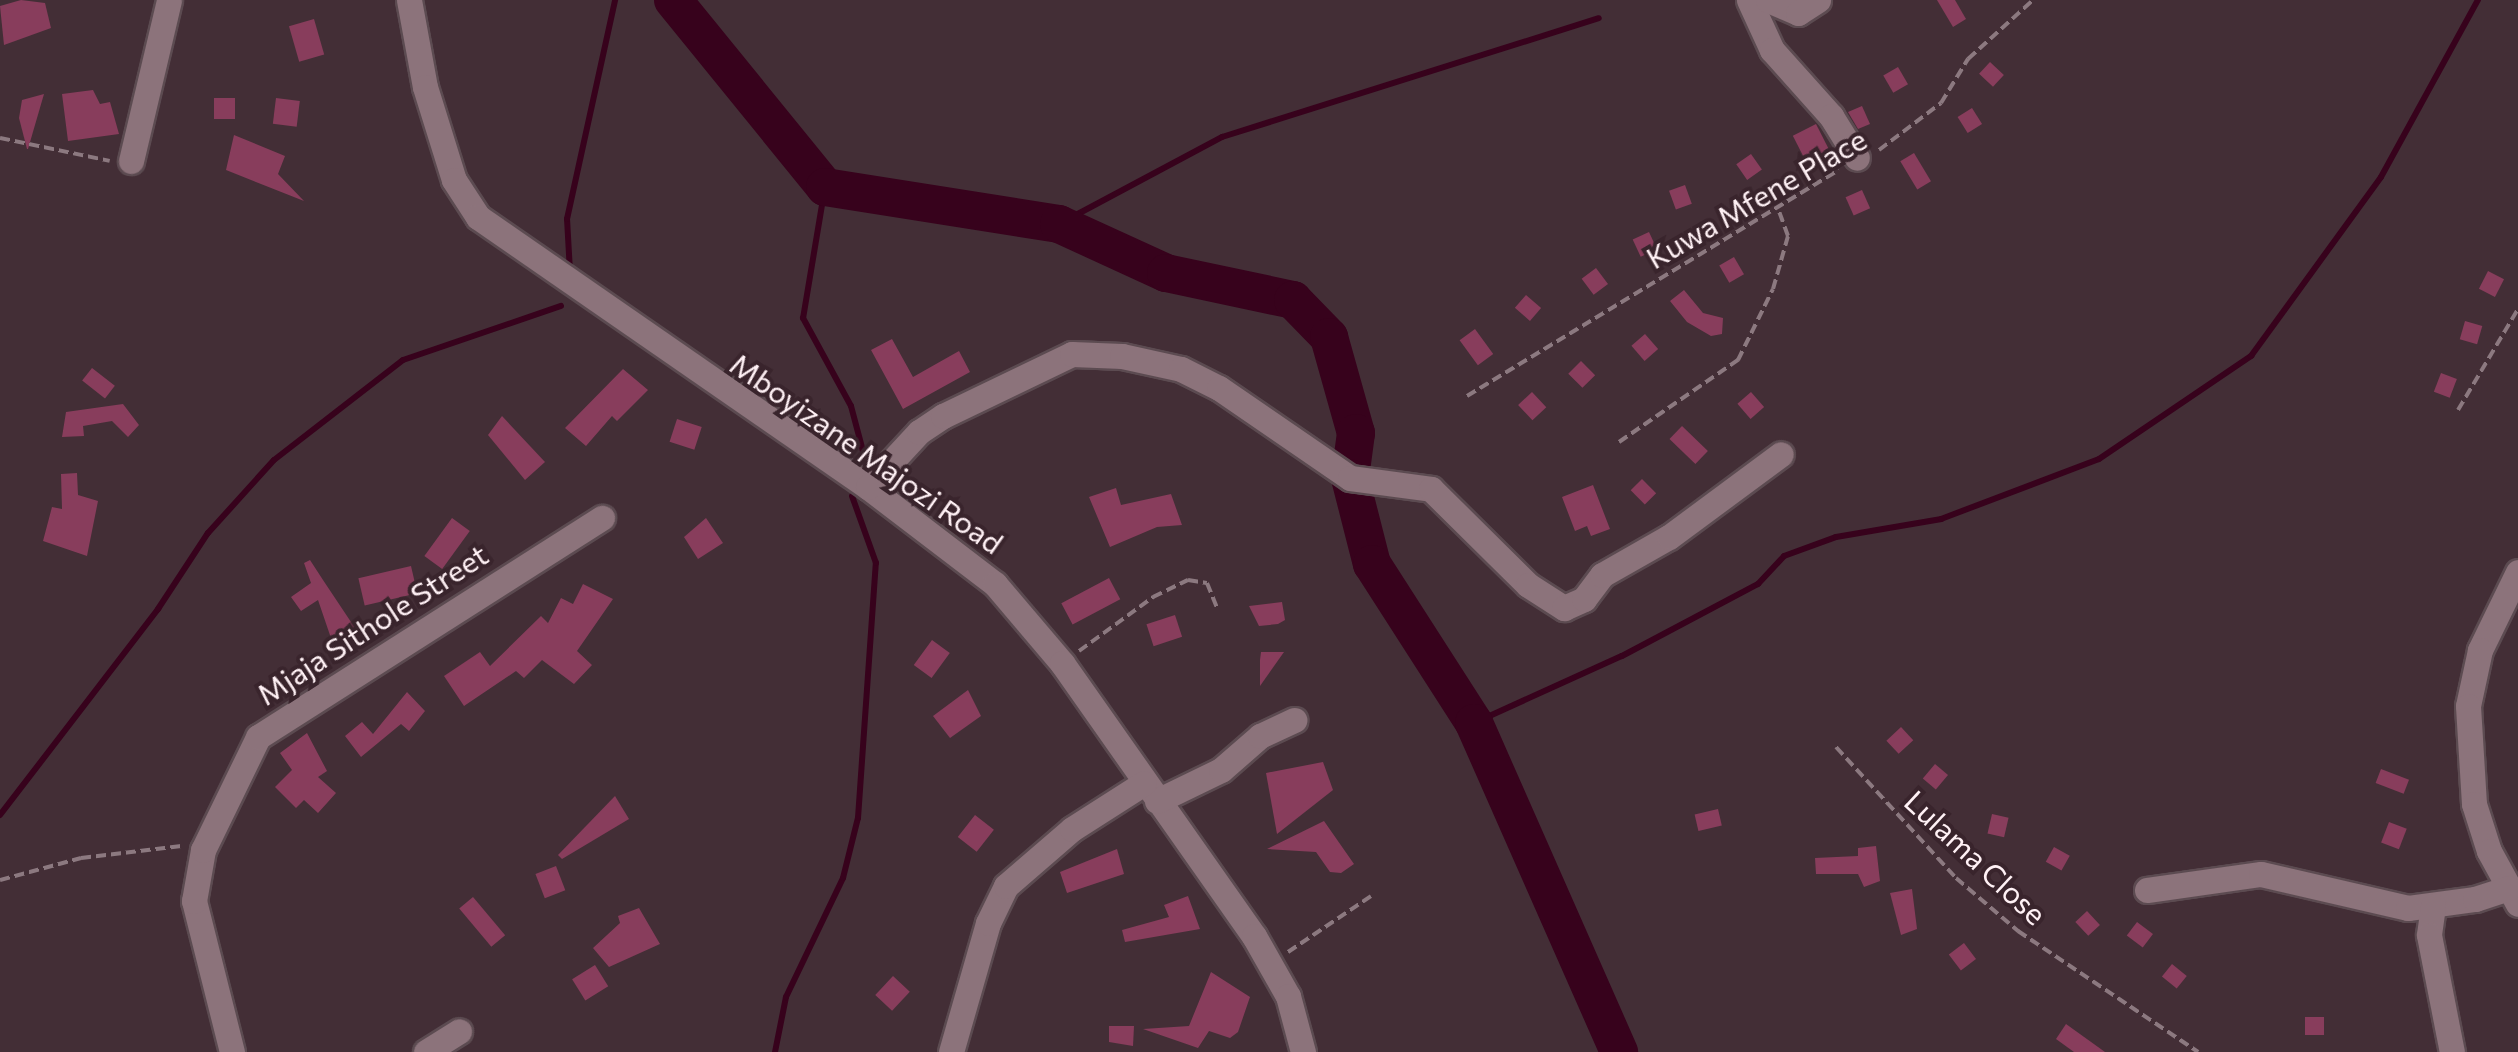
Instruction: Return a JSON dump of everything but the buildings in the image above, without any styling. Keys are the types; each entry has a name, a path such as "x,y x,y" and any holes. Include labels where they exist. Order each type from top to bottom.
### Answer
{"street":[{"path":"131,161 168,0"},
{"name":"Mboyizane Majozi Road","path":"410,0 425,88 454,180 478,217 868,487 995,584 1062,662 1272,964 1297,1016 1303,1052"},
{"path":"1749,0 1772,50 1831,116 1857,158"},
{"path":"1768,0 1798,13 1818,0"},
{"path":"868,487 918,432 943,416 1072,354 1122,356 1182,370 1219,388 1350,478 1430,489 1528,585 1564,608 1584,599 1602,574 1669,538 1780,454"},
{"name":"Mjaja Sithole Street","path":"232,1052 194,902 203,850 258,736 602,518"},
{"path":"2147,890 2261,874 2408,908 2513,896 2474,804 2468,706 2480,650 2518,572"},
{"path":"951,1052 988,924 1006,886 1072,829 1150,792 1221,770 1260,736 1295,720"},
{"path":"2433,906 2429,936 2452,1052"},
{"path":"426,1052 458,1031"}],"path":[{"name":"Kuwa Mfene Place","path":"1467,396 1857,158 1888,146 1941,103 1968,59 2033,0"},
{"path":"0,138 110,160 126,174 131,161"},
{"path":"1619,442 1738,360 1774,289 1788,236 1778,209"},
{"path":"2458,410 2518,309"},
{"path":"1062,662 1153,597 1188,580 1207,583 1217,608"},
{"name":"Lulama Close","path":"1836,747 1956,878 2018,931 2198,1052"},
{"path":"0,880 80,858 167,846 203,850"},
{"path":"1272,964 1370,896"}],"waterway":[{"path":"570,272 567,219 615,0"},
{"path":"673,0 825,187 1059,224 1166,273 1293,300 1329,337 1356,433 1350,478 1372,564 1474,723 1619,1052"},
{"path":"1474,723 1622,656 1758,584 1784,556 1836,537 1941,519 2099,459 2251,356 2381,177 2478,0"},
{"path":"1059,224 1222,137 1599,18"},
{"path":"825,187 803,318 851,406 863,451"},
{"path":"0,815 158,609 208,533 274,460 403,360 561,306"},
{"path":"775,1052 786,997 843,878 858,818 876,563 852,496"}]}
